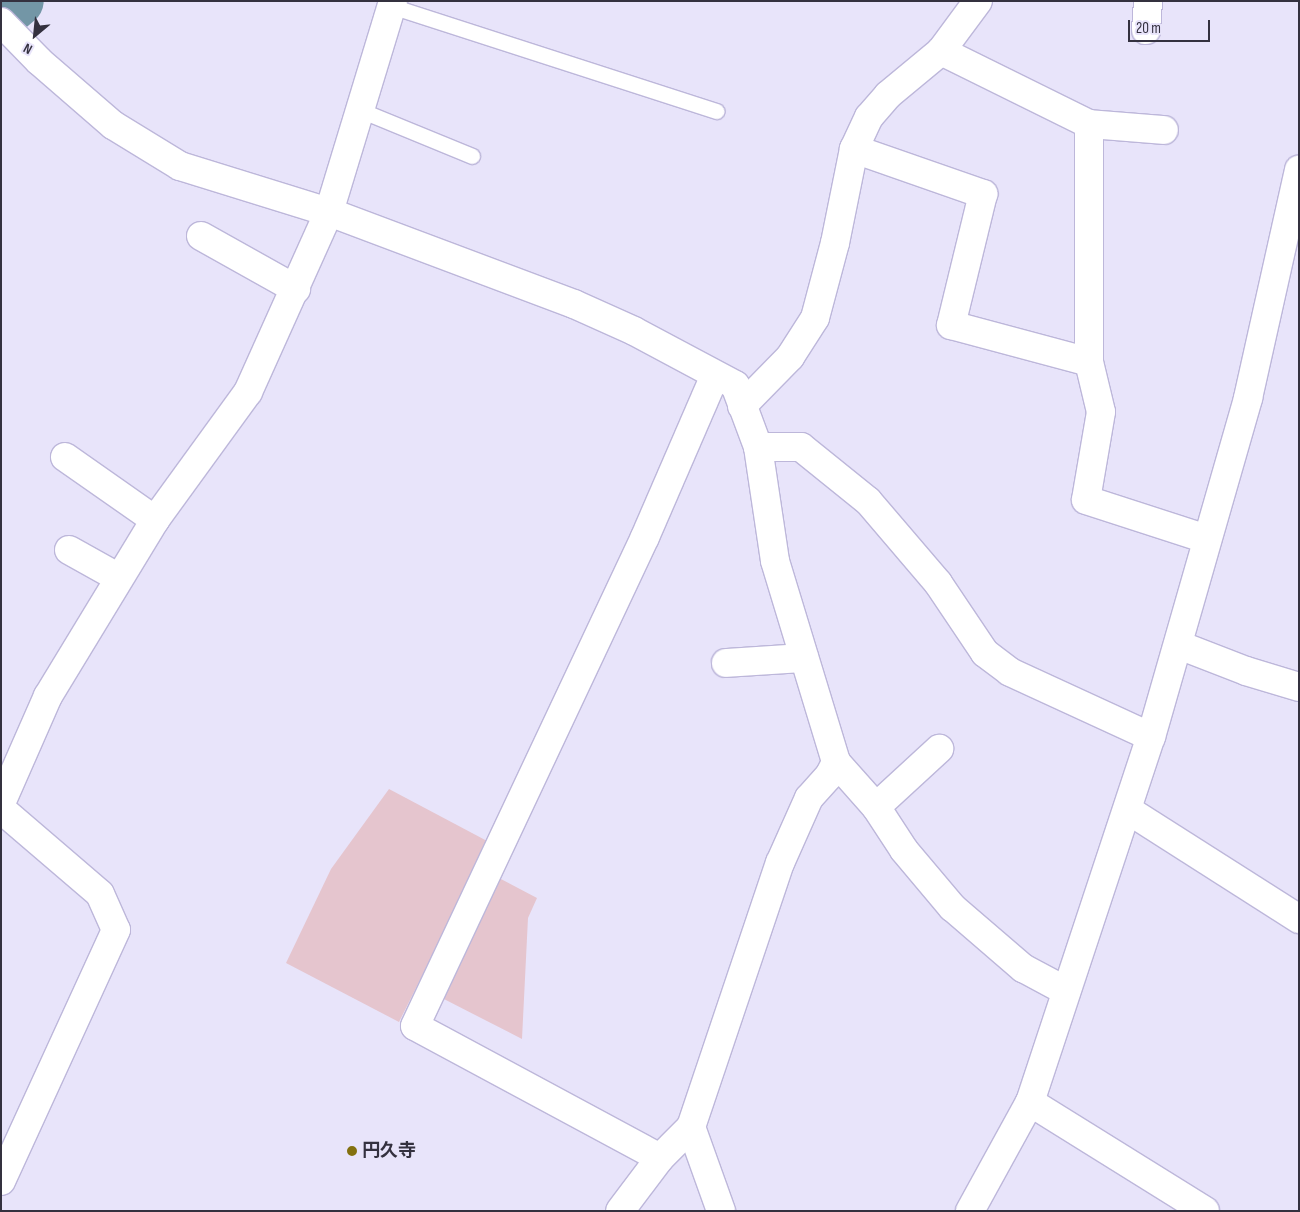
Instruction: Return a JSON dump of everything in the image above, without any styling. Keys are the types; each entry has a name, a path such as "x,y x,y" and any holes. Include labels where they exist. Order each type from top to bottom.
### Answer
{"street":[{"path":"742,406 790,357 815,318 835,243 854,149 869,117 888,95 941,51 978,1"},
{"path":"1146,30 1148,1"},
{"path":"1,803 48,696 155,520 248,392 296,289 329,212 392,3"},
{"path":"3,28 113,125 180,166 247,189 329,212 574,304 634,331 735,385 758,447 775,561 836,762 876,807 904,850 952,907 1023,968 1066,991"},
{"path":"941,51 1088,124 1164,130"},
{"path":"1088,124 1089,362 1101,412 1086,500 1207,539"},
{"path":"854,149 983,194 951,325 1089,362"},
{"path":"970,1211 1030,1102 1128,810 1179,644 1248,398 1288,284 1299,170"},
{"path":"201,236 296,289"},
{"path":"660,1158 415,1026 645,537 715,375"},
{"path":"758,447 801,447 868,501 938,583 986,653 1010,672 1151,737"},
{"path":"65,457 155,520"},
{"path":"69,550 119,578"},
{"path":"1179,644 1246,671 1299,687"},
{"path":"726,663 804,658"},
{"path":"876,807 939,749"},
{"path":"620,1211 660,1158 691,1127 780,863 809,798 829,776 836,762"},
{"path":"1,809 100,894 116,930 1,1181"},
{"path":"1128,810 1299,919"},
{"path":"1030,1102 1205,1211"},
{"path":"691,1127 721,1211"}],"lane":[{"path":"392,3 717,111"},
{"path":"360,110 472,156"}],"shaded area":[{"path":"389,789 489,842 399,1022 286,963 331,869"},
{"path":"499,878 537,898 528,918 522,1039 440,997"}],"waterway":[{"path":"1,16 19,1"}],"place":[{"name":"円久寺","path":"352,1151"}]}
